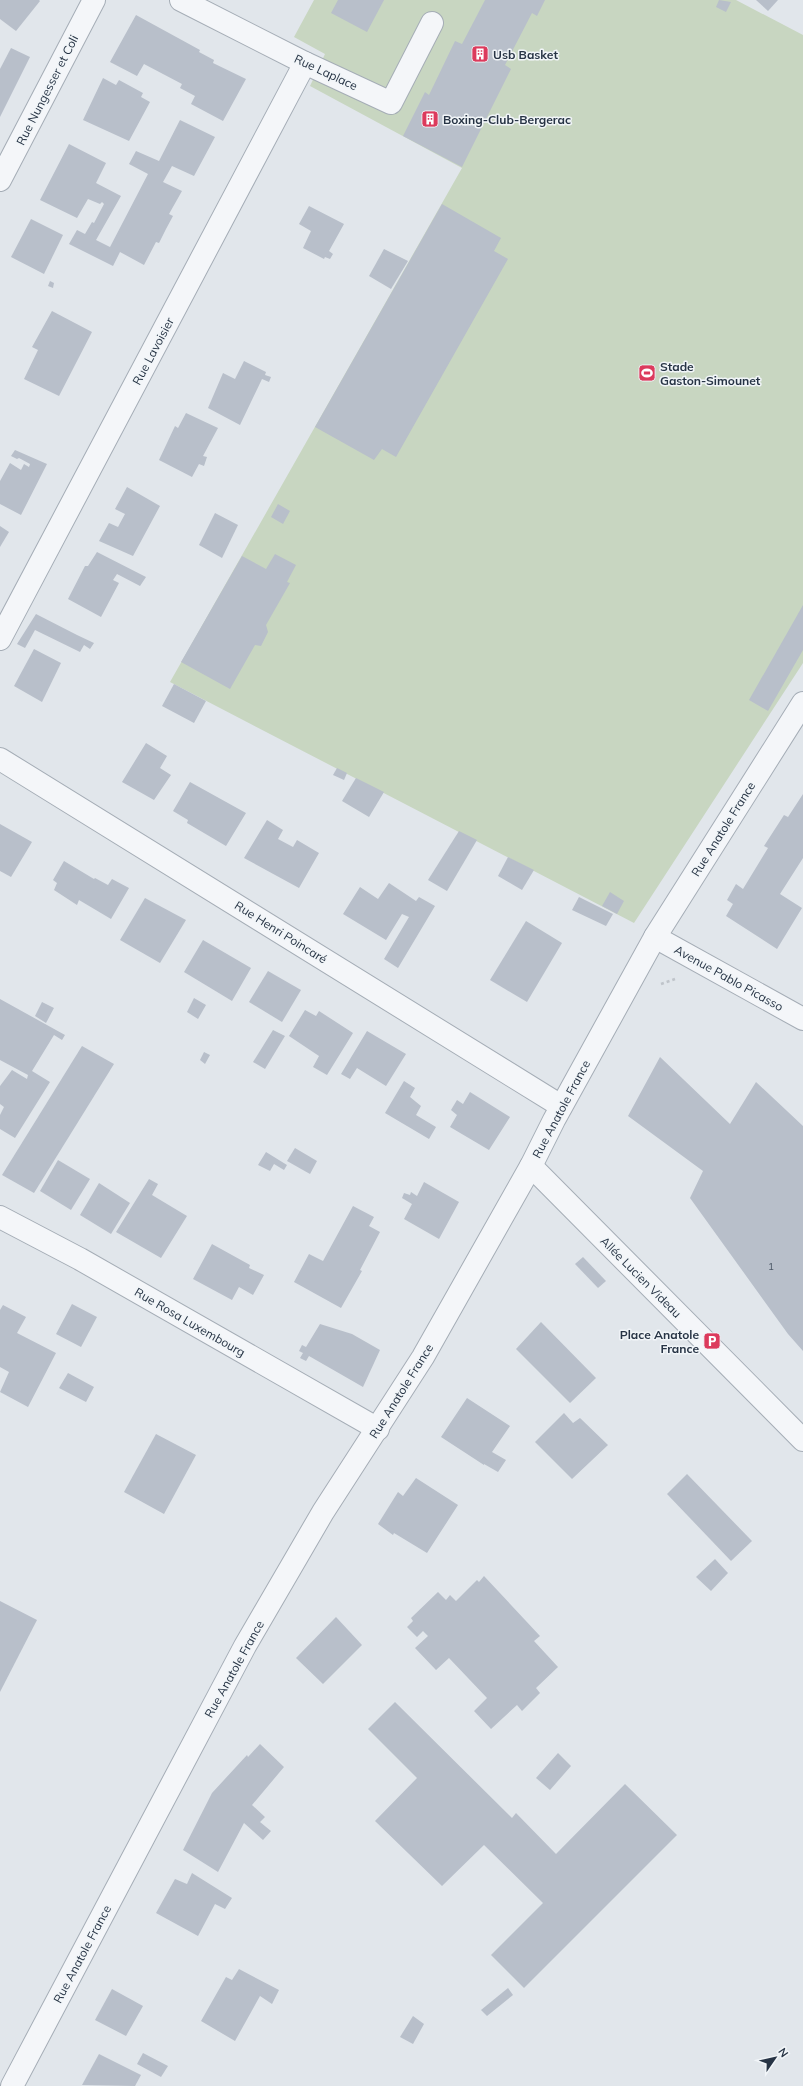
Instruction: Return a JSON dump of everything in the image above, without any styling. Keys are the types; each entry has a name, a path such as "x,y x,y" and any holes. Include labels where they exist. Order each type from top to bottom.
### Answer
{"street":[{"name":"Rue Nungesser et Coli","path":"0,180 94,0"},
{"name":"Rue Laplace","path":"181,0 305,63 391,102 432,23"},
{"name":"Rue Lavoisier","path":"0,640 305,63"},
{"name":"Rue Anatole France","path":"12,2086 246,1646 323,1512 378,1429 423,1357 530,1166 561,1106 655,937 803,703"},
{"name":"Rue Henri Poincaré","path":"0,759 561,1106"},
{"name":"Avenue Pablo Picasso","path":"655,937 803,1019"},
{"name":"Allée Lucien Videau","path":"530,1166 803,1440"},
{"name":"Rue Rosa Luxembourg","path":"0,1217 80,1259 378,1429"}],"path":[{"path":"659,984 678,978"}],"green space":[{"path":"314,0 736,0 803,35 803,663 634,923 170,682 462,168 310,86 325,54 294,37"}],"building":[{"path":"0,0 40,1 16,31 0,19"},
{"path":"338,0 384,0 367,32 331,13"},
{"name":"Usb Basket","path":"485,0 545,0 537,16 532,13 505,65 511,69 462,167 403,136 425,92 429,95 455,41 462,44"},
{"path":"719,0 731,2 726,12 716,7"},
{"path":"756,0 778,0 768,11"},
{"path":"136,15 200,50 199,52 214,60 213,63 246,79 223,121 191,104 195,96 180,88 182,84 144,64 137,76 110,62"},
{"path":"11,48 30,57 0,117 0,69"},
{"path":"103,78 116,85 119,80 143,93 141,97 150,102 129,141 83,120"},
{"path":"180,120 215,137 194,176 172,166 163,182 182,191 169,214 173,216 159,243 156,242 144,265 120,252 113,266 69,244 77,230 85,234 92,222 94,223 104,204 102,202 100,204 88,199 77,218 40,200 69,144 106,163 96,183 121,196 96,240 110,247 148,174 129,164 136,151 159,161"},
{"path":"442,204 501,238 494,251 508,259 396,457 382,449 374,460 315,427"},
{"path":"309,206 344,224 329,251 333,254 330,259 325,257 324,259 303,248 311,231 299,224"},
{"path":"31,219 63,235 44,274 11,257"},
{"path":"384,249 408,261 391,289 369,276"},
{"path":"50,281 54,283 53,288 48,286"},
{"path":"52,311 92,332 59,396 24,379 38,350 32,347"},
{"path":"244,361 266,372 265,375 271,377 269,382 262,379 240,425 208,408 223,373 235,379"},
{"path":"186,413 218,428 203,456 207,457 204,466 199,464 192,477 159,460 175,426 178,428"},
{"path":"15,450 47,464 21,515 0,504 0,481 10,463 21,470 24,464 29,467 30,464 19,458 17,459 11,456"},
{"path":"127,487 160,506 133,556 99,541 109,523 118,527 125,514 115,509"},
{"path":"278,504 290,511 283,524 271,517"},
{"path":"215,513 238,525 222,558 199,545"},
{"path":"0,526 9,532 0,547"},
{"path":"97,552 146,577 140,586 117,574 113,580 119,583 101,617 68,599 85,566 88,566"},
{"path":"275,554 296,565 287,582 290,583 266,625 268,632 261,646 255,645 230,689 181,662 242,556 266,569"},
{"path":"803,605 803,650 768,711 749,700"},
{"path":"36,614 94,643 90,649 84,645 80,652 35,630 25,648 17,644"},
{"path":"34,649 61,663 42,702 14,686"},
{"path":"174,684 206,701 194,723 162,706"},
{"path":"146,743 167,756 160,768 171,775 154,800 122,782"},
{"path":"337,768 347,773 344,780 333,775"},
{"path":"356,778 384,792 369,817 342,801"},
{"path":"190,782 246,813 226,846 187,823 188,820 173,811"},
{"path":"803,794 803,858 780,894 802,908 777,949 726,916 733,904 727,900 736,884 743,889 768,848 764,846 784,815 788,817"},
{"path":"267,820 283,830 278,839 293,847 297,840 319,853 299,888 244,858"},
{"path":"0,824 32,842 11,877 0,871"},
{"path":"459,831 477,840 447,891 428,880"},
{"path":"508,857 534,870 522,890 498,876"},
{"path":"64,861 94,879 95,878 108,885 112,879 129,888 111,919 79,900 77,905 54,890 57,883 53,880"},
{"path":"389,883 416,901 419,897 435,906 398,968 384,959 409,917 402,914 386,940 343,914 360,887 378,899"},
{"path":"610,892 624,901 617,914 602,906"},
{"path":"579,897 613,914 606,926 572,910"},
{"path":"145,898 186,920 160,963 120,940"},
{"path":"526,921 562,943 527,1002 490,980"},
{"path":"203,940 251,968 232,1001 184,972"},
{"path":"268,971 301,990 282,1022 249,1002"},
{"path":"194,998 206,1005 198,1019 187,1012"},
{"path":"0,999 65,1035 62,1040 54,1035 32,1071 50,1082 15,1138 0,1129 0,1115 4,1107 0,1104 0,1086 12,1070 27,1079 28,1075 0,1060"},
{"path":"42,1002 54,1008 46,1023 35,1016"},
{"path":"305,1010 316,1016 319,1011 353,1033 327,1075 313,1067 319,1056 289,1036"},
{"path":"273,1030 285,1036 265,1069 253,1062"},
{"path":"367,1031 406,1054 386,1086 357,1068 350,1079 341,1074"},
{"path":"82,1046 114,1064 34,1193 2,1175"},
{"path":"204,1052 210,1055 205,1064 200,1060"},
{"path":"660,1057 730,1124 756,1082 803,1126 803,1351 788,1334 690,1198 703,1171 628,1116"},
{"path":"404,1081 415,1088 410,1097 421,1106 416,1115 436,1127 429,1139 385,1113"},
{"path":"470,1092 510,1117 489,1150 450,1127 457,1115 451,1110 457,1100 463,1104"},
{"path":"295,1148 317,1161 310,1174 287,1161"},
{"path":"266,1152 287,1165 284,1170 274,1164 270,1171 258,1165"},
{"path":"58,1160 90,1179 71,1210 40,1191"},
{"path":"149,1179 158,1184 152,1195 187,1216 161,1258 116,1232"},
{"path":"424,1182 459,1202 439,1239 404,1219 412,1204 402,1198 404,1193 410,1195 411,1192 417,1196"},
{"path":"99,1183 130,1203 111,1234 80,1215"},
{"path":"353,1206 374,1217 369,1226 380,1232 360,1270 362,1271 341,1308 294,1282 309,1254 323,1261"},
{"path":"212,1244 250,1265 249,1268 264,1275 253,1295 239,1287 232,1300 193,1279"},
{"path":"583,1257 606,1281 598,1288 575,1264"},
{"path":"72,1304 97,1317 81,1347 56,1334"},
{"path":"3,1305 26,1317 17,1333 56,1353 28,1407 0,1392 9,1372 0,1367 0,1310"},
{"path":"541,1322 596,1378 570,1403 516,1349"},
{"path":"320,1324 352,1334 380,1350 363,1387 309,1356 306,1361 300,1358 303,1353 299,1351 302,1345 306,1347"},
{"path":"68,1373 94,1387 86,1402 59,1388"},
{"path":"467,1398 510,1426 492,1452 506,1460 498,1472 484,1465 441,1437"},
{"path":"564,1413 573,1423 580,1418 608,1445 572,1479 535,1442"},
{"path":"156,1434 196,1455 164,1514 124,1492"},
{"path":"687,1474 752,1541 731,1561 667,1494"},
{"path":"416,1478 458,1505 427,1553 394,1533 393,1535 378,1524 398,1492 403,1496"},
{"path":"715,1559 728,1573 711,1591 696,1577"},
{"path":"484,1576 540,1636 534,1641 558,1667 536,1688 540,1693 522,1711 517,1705 491,1729 474,1711 487,1698 449,1658 436,1670 415,1648 428,1636 423,1631 417,1637 407,1627 413,1621 411,1618 438,1592 446,1600 450,1595 456,1601 477,1580 479,1582"},
{"path":"0,1601 37,1620 0,1692"},
{"path":"336,1617 362,1645 323,1684 296,1658"},
{"path":"395,1702 512,1818 516,1813 556,1854 625,1784 677,1835 524,1988 491,1955 543,1903 484,1845 442,1886 375,1821 417,1778 368,1729"},
{"path":"260,1744 284,1767 252,1805 265,1817 260,1822 271,1831 263,1840 244,1823 218,1872 183,1850 212,1793 247,1755 248,1757"},
{"path":"558,1753 571,1766 550,1790 536,1778"},
{"path":"192,1873 232,1898 225,1909 215,1904 198,1936 156,1913 175,1879 187,1884"},
{"path":"239,1969 279,1990 272,2004 260,1996 235,2041 201,2021 226,1977 232,1980"},
{"path":"508,1988 513,1995 487,2016 481,2010"},
{"path":"112,1989 143,2006 126,2036 95,2020"},
{"path":"413,2016 424,2024 413,2044 400,2037"},
{"path":"143,2053 168,2066 161,2077 137,2064"},
{"path":"99,2054 141,2075 135,2086 82,2085"}],"place":[{"name":"Usb Basket","path":"480,54"},
{"name":"Boxing-Club-Bergerac","path":"430,119"},
{"name":"Stade Gaston-Simounet","path":"647,373"},
{"name":"Place Anatole France","path":"712,1341"}]}
